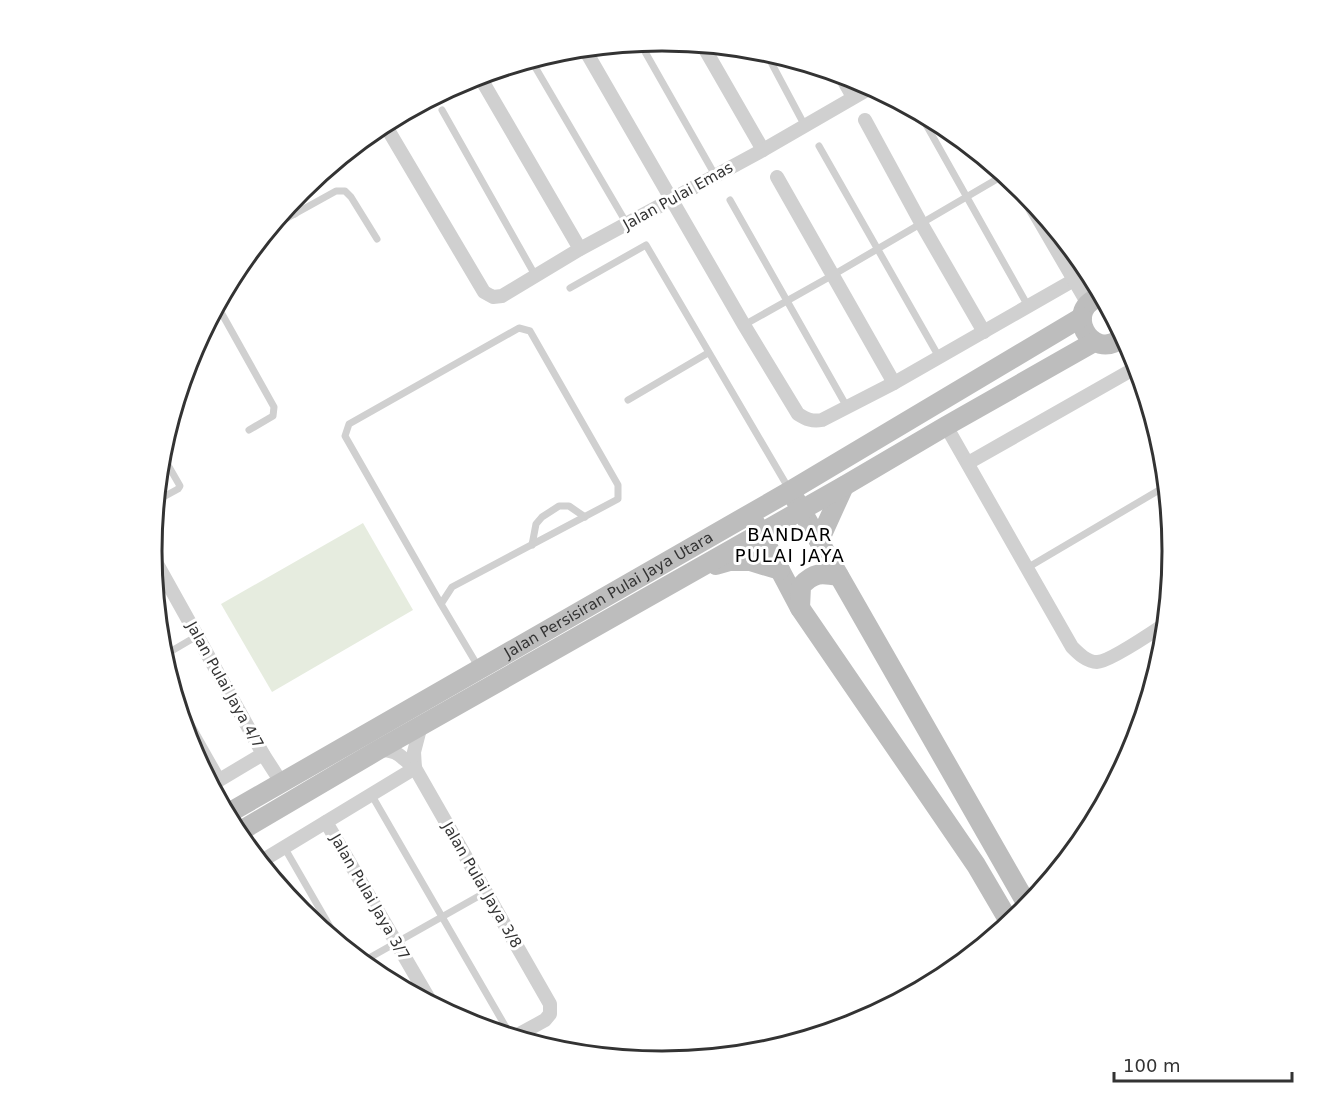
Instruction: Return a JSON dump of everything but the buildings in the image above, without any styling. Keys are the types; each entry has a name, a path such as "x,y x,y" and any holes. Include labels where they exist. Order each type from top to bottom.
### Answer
{"main road":[{"path":"1090,306 1084,331 1087,336 1099,344 1116,342"},
{"name":"Jalan Persisiran Pulai Jaya Utara","path":"234,810 790,491 1090,306"},
{"name":"Jalan Persisiran Pulai Jaya Utara","path":"245,828 421,725 1094,342"},
{"path":"819,541 844,486"},
{"path":"790,491 1023,897"},
{"path":"750,514 800,608 976,865 1005,915"},
{"path":"698,569 730,561 750,561 780,570"},
{"path":"800,608 801,586 811,576 826,574 839,576"}],"street":[{"path":"707,53 763,150"},
{"path":"589,56 744,324 798,414 807,420 822,420 894,383 1074,280"},
{"path":"484,84 580,249"},
{"path":"848,87 854,97"},
{"name":"Jalan Pulai Emas","path":"389,132 484,292 493,297 502,296 580,249 763,150 861,93"},
{"path":"865,120 984,332"},
{"path":"777,177 894,383"},
{"path":"1044,228 1090,306"},
{"path":"968,463 1128,372"},
{"path":"946,426 1072,647 1084,658 1097,662 1110,657 1156,630"},
{"name":"Jalan Pulai Jaya 4/7","path":"163,574 281,782"},
{"path":"415,768 414,752 421,725"},
{"path":"378,750 390,750 397,753 415,768"},
{"path":"219,781 263,754"},
{"path":"267,858 415,768"},
{"name":"Jalan Pulai Jaya 3/8","path":"415,768 549,1004 550,1014 545,1020 524,1031"},
{"name":"Jalan Pulai Jaya 3/7","path":"326,822 424,990"}],"lane":[{"path":"645,52 715,175"},
{"path":"772,64 805,126"},
{"path":"535,67 627,224"},
{"path":"442,110 536,275"},
{"path":"928,128 1028,306"},
{"path":"819,146 939,357"},
{"path":"744,324 997,179"},
{"path":"290,217 336,191 345,191 377,239"},
{"path":"730,200 848,407"},
{"path":"570,288 646,245 790,491"},
{"path":"222,314 274,407 273,416 249,430"},
{"path":"441,603 452,587 618,498 618,485 530,331 519,328 349,424 345,436 441,603 479,669"},
{"path":"628,400 708,353"},
{"path":"165,496 180,486 169,468"},
{"path":"1027,568 1158,490"},
{"path":"532,545 536,524 542,517 559,506 569,506 585,517"},
{"path":"172,651 197,636"},
{"path":"371,794 506,1026"},
{"path":"284,847 328,923"},
{"path":"371,957 486,892"}],"shaded area":[{"path":"363,523 413,610 272,692 221,604"}],"district":[{"name":"BANDAR PULAI JAYA","path":"790,545"}]}
